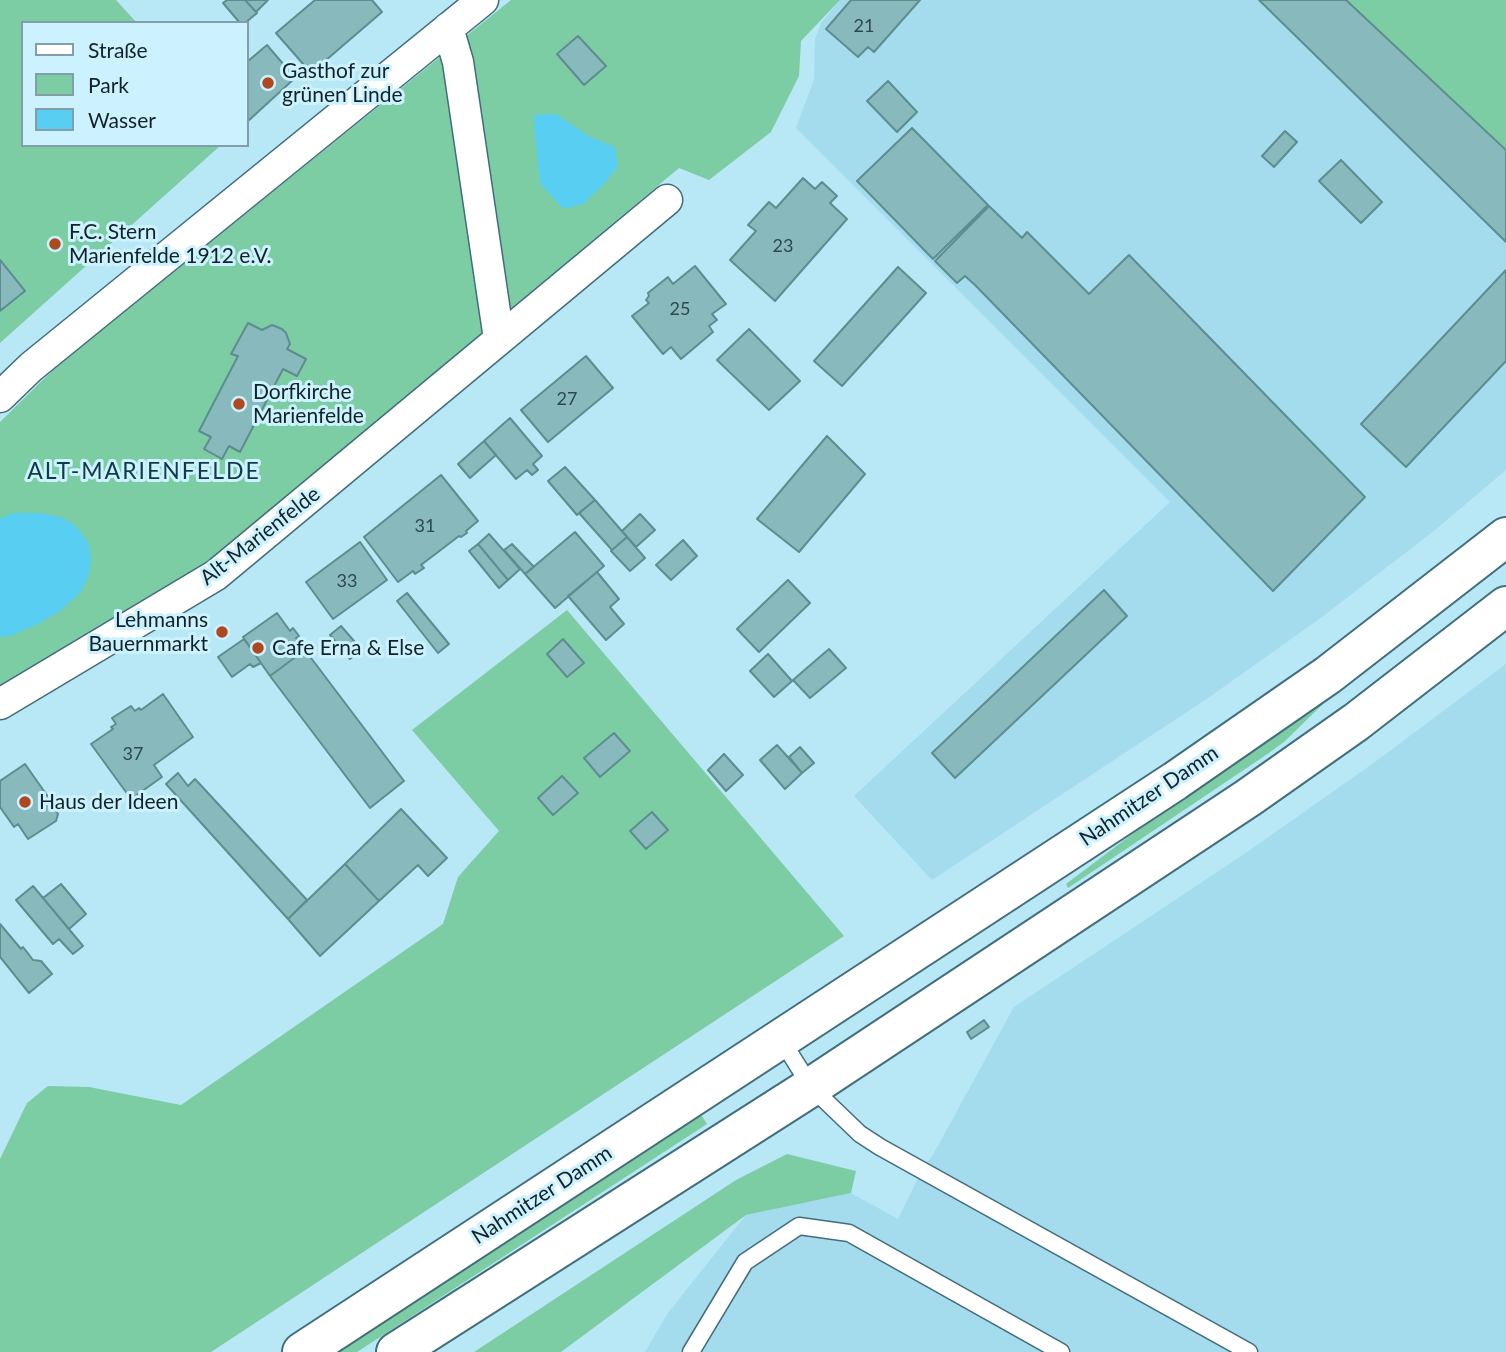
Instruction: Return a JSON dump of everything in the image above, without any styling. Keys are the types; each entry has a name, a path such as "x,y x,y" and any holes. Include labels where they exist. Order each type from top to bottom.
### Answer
{"main road":[{"name":"Nahmitzer Damm","path":"302,1352 1175,780 1317,682 1506,537"},
{"path":"396,1352 811,1087 1248,798 1356,722 1506,606"}],"street":[{"path":"0,397 31,367 483,0"},
{"path":"448,28 458,62 499,339"},
{"name":"Alt-Marienfelde","path":"0,704 216,575 667,200"}],"lane":[{"path":"781,1039 811,1087 860,1134 1249,1352"},
{"path":"691,1352 745,1262 799,1226 849,1233 1060,1352"}],"shaded area":[{"path":"840,0 1346,0 1506,150 1506,470 1435,530 1322,617 1208,698 932,880 854,796 1170,502 796,128 814,80 815,39 821,23"},
{"path":"1506,664 1506,1352 645,1352 668,1313 746,1215 851,1193 898,1219 922,1170 1014,1007 1243,855 1375,762"}],"green space":[{"name":"F.C. Stern Marienfelde 1912 e.V.","path":"0,0 116,0 135,21 21,21 21,147 219,147 0,343"},
{"path":"511,0 840,0 801,41 799,76 771,132 709,180 679,168 204,565 0,687 0,422 63,360"},
{"path":"1346,0 1506,0 1506,150"},
{"path":"567,610 844,936 211,1352 0,1352 0,1159 27,1103 48,1086 89,1087 181,1105 443,924 458,877 499,831 412,730"},
{"path":"1321,701 1323,704 1284,742 1068,888 1066,884 1184,795"},
{"path":"700,1113 707,1124 357,1352 333,1352"},
{"path":"787,1154 856,1171 851,1193 746,1215 561,1352 474,1352 736,1180"}],"water":[{"path":"556,114 588,136 615,147 618,166 583,204 563,209 540,183 534,126 534,115"},
{"path":"13,513 40,513 61,517 77,527 89,544 91,560 89,575 81,592 60,611 38,624 10,636 0,637 0,519"}],"building":[{"path":"227,0 245,0 257,13 247,21 238,21 223,3"},
{"path":"245,0 268,0 256,12"},
{"path":"315,0 372,0 382,12 311,73 276,33"},
{"path":"851,0 920,0 874,52 868,47 858,57 826,29"},
{"path":"1259,0 1346,0 1506,150 1506,242"},
{"path":"578,36 606,66 584,85 557,54"},
{"path":"267,45 295,78 248,121 248,61"},
{"path":"888,81 917,112 897,132 867,101"},
{"path":"912,128 988,205 933,259 857,181"},
{"path":"1285,131 1297,142 1274,167 1262,156"},
{"path":"1341,160 1382,202 1361,223 1319,181"},
{"path":"803,178 815,189 822,182 837,196 830,203 847,219 775,301 730,260 756,231 748,225 769,202 776,208"},
{"path":"989,206 1022,238 1027,232 1089,294 1129,255 1365,497 1273,591 975,285 965,276 957,283 935,261"},
{"path":"0,260 25,291 0,311"},
{"path":"695,266 726,304 712,314 717,320 709,326 713,332 681,359 671,347 663,354 632,316 649,303 646,300 648,293 668,277 673,284"},
{"path":"898,267 926,293 842,386 814,361"},
{"path":"1506,270 1506,361 1406,467 1361,424"},
{"name":"Dorfkirche Marienfelde","path":"248,323 262,330 272,325 282,329 290,344 287,349 306,359 297,376 283,369 240,452 229,446 222,459 204,449 211,437 199,431 238,356 231,354"},
{"path":"749,329 800,381 769,410 717,360"},
{"path":"586,356 613,388 548,442 521,410"},
{"path":"510,418 542,456 533,464 538,470 532,475 527,470 516,479 484,441"},
{"path":"827,436 865,474 799,552 757,519"},
{"path":"484,441 496,455 470,478 458,464"},
{"path":"565,467 595,500 577,515 548,481"},
{"path":"441,475 478,521 467,533 459,536 421,565 424,568 415,574 413,571 398,582 364,537"},
{"path":"595,500 627,537 612,550 579,513"},
{"path":"640,514 655,530 636,547 622,531"},
{"path":"575,532 604,566 555,608 525,574"},
{"path":"489,534 520,569 508,580 478,544"},
{"path":"627,537 645,558 630,571 611,551"},
{"path":"683,540 697,556 671,580 656,565"},
{"path":"360,542 387,580 333,619 306,582"},
{"path":"478,544 508,580 499,588 469,551"},
{"path":"512,544 534,567 525,574 504,550"},
{"path":"597,572 619,599 610,607 624,624 606,640 568,596"},
{"path":"788,580 810,603 759,652 737,629"},
{"path":"1104,590 1127,616 955,778 932,753"},
{"path":"407,593 449,644 438,653 397,601"},
{"path":"277,613 290,631 293,628 299,636 296,638 305,650 270,676 243,637"},
{"path":"341,626 361,649 350,659 330,635"},
{"path":"244,639 261,663 253,667 250,664 232,677 218,657"},
{"path":"563,639 584,663 567,677 547,654"},
{"path":"829,649 846,668 810,698 793,680"},
{"path":"305,650 404,781 370,808 270,676"},
{"path":"768,654 792,681 774,697 750,671"},
{"path":"163,694 193,737 154,765 162,777 131,799 91,744 113,729 111,727 116,724 112,718 131,706 135,711 139,708 141,710"},
{"path":"614,733 630,751 600,777 584,758"},
{"path":"777,745 802,773 785,789 760,760"},
{"path":"800,747 814,763 802,773 789,757"},
{"path":"724,754 743,775 726,791 708,770"},
{"name":"Haus der Ideen","path":"25,764 58,814 56,821 28,839 18,824 14,827 0,807 0,781"},
{"path":"178,773 188,786 195,779 307,900 288,919 166,784"},
{"path":"562,776 578,793 553,815 538,798"},
{"path":"401,809 447,858 428,876 418,865 379,901 345,864"},
{"path":"652,812 668,830 646,849 630,831"},
{"path":"345,864 379,901 320,956 288,919"},
{"path":"61,884 86,914 69,929 43,898"},
{"path":"33,886 83,946 73,954 59,939 53,944 16,900"},
{"path":"0,924 21,949 23,947 33,960 41,961 52,974 29,993 0,957"},
{"path":"984,1020 989,1027 971,1039 967,1032"}],"place":[{"name":"Gasthof zur grünen Linde","path":"268,83"},
{"name":"F.C. Stern Marienfelde 1912 e.V.","path":"55,244"},
{"name":"Dorfkirche Marienfelde","path":"239,404"},
{"name":"Lehmanns Bauernmarkt","path":"222,632"},
{"name":"Cafe Erna & Else","path":"258,648"},
{"name":"Haus der Ideen","path":"25,802"}],"district":[{"name":"ALT-MARIENFELDE","path":"144,472"}]}
